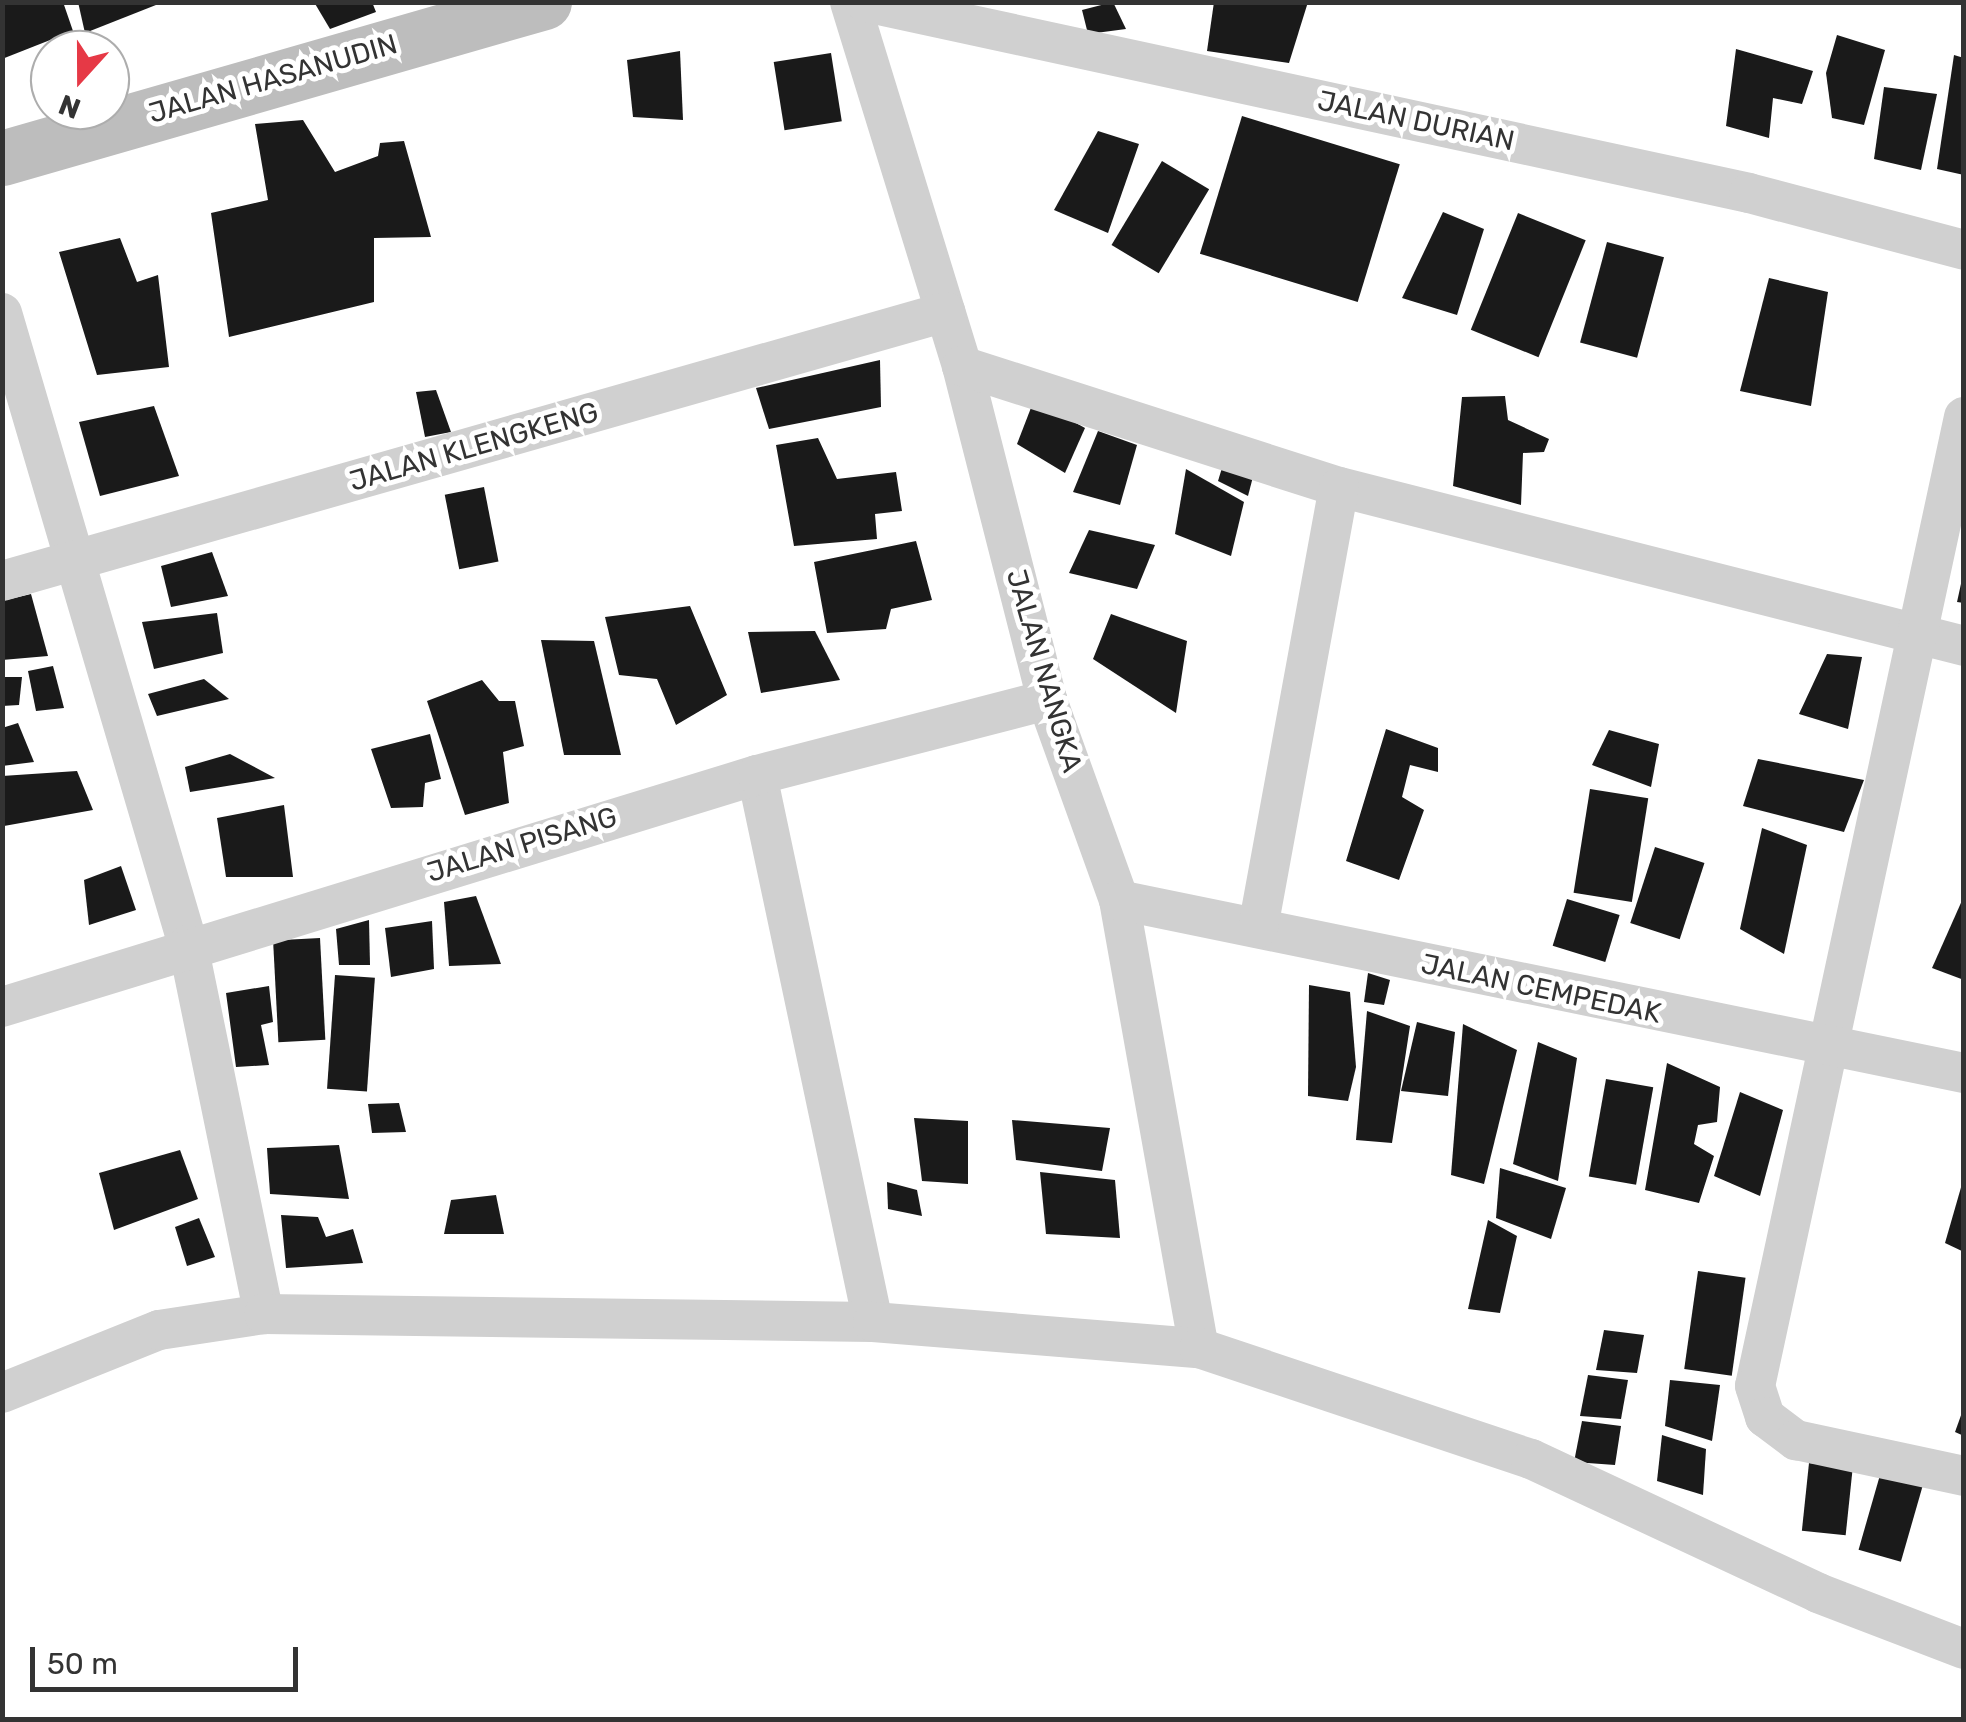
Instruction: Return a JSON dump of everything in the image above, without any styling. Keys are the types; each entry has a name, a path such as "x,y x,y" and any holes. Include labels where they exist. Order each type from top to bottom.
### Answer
{"main road":[{"name":"JALAN HASANUDIN","path":"2,158 544,2"}],"street":[{"name":"JALAN NANGKA","path":"850,2 962,366 1047,700 1119,900 1199,1348"},
{"name":"JALAN DURIAN","path":"865,2 1749,193 1964,250"},
{"name":"JALAN KLENGKENG","path":"2,581 945,312"},
{"path":"2,314 188,946 264,1314"},
{"path":"962,366 1339,487 1964,646"},
{"path":"1964,417 1923,636 1824,1046 1754,1386 1765,1418 1796,1440 1964,1476"},
{"path":"1258,928 1339,487"},
{"name":"JALAN PISANG","path":"2,1007 188,946 756,774 1047,700"},
{"path":"756,774 873,1322"},
{"name":"JALAN CEMPEDAK","path":"1119,900 1964,1073"},
{"path":"2,1393 160,1330 264,1314 873,1322 1199,1348 1532,1459 1818,1593 1964,1649"}],"building":[{"path":"2,2 63,2 73,30 30,30 30,48 2,59"},
{"path":"78,2 161,2 93,30 84,30"},
{"path":"314,2 372,2 376,12 330,29"},
{"path":"1113,2 1126,29 1088,34 1082,10"},
{"path":"1214,2 1308,2 1289,63 1207,51"},
{"path":"1837,35 1885,50 1864,125 1832,118 1826,73"},
{"path":"1736,49 1813,71 1802,104 1773,98 1769,138 1726,126"},
{"path":"680,51 683,120 633,117 627,60"},
{"path":"831,53 842,121 785,130 774,62"},
{"path":"1954,55 1964,58 1964,175 1937,169"},
{"path":"1884,87 1937,94 1921,170 1874,159"},
{"path":"1242,116 1400,164 1358,302 1200,254"},
{"path":"303,120 335,172 378,156 380,143 404,141 431,237 374,238 374,302 229,337 211,213 268,200 255,124"},
{"path":"1098,131 1139,144 1108,233 1054,210"},
{"path":"1162,161 1209,189 1159,273 1112,245"},
{"path":"1443,212 1484,229 1457,315 1402,298"},
{"path":"1518,213 1586,240 1538,357 1471,330"},
{"path":"120,238 137,282 158,275 169,367 97,375 59,252"},
{"path":"1607,242 1664,257 1637,358 1580,342"},
{"path":"1769,278 1828,292 1811,406 1740,391"},
{"path":"880,360 881,407 769,429 756,388"},
{"path":"436,390 451,432 425,437 416,392"},
{"path":"1505,396 1508,420 1549,439 1544,452 1523,453 1521,505 1453,486 1462,397"},
{"path":"1034,400 1085,428 1065,473 1017,444"},
{"path":"154,406 179,476 100,496 79,422"},
{"path":"1098,431 1137,445 1120,505 1073,492"},
{"path":"818,438 837,479 896,472 902,511 875,514 877,539 794,546 776,445"},
{"path":"1225,458 1255,469 1248,496 1218,481"},
{"path":"1186,469 1244,502 1231,556 1175,534"},
{"path":"484,487 499,562 459,569 445,495"},
{"path":"1089,530 1155,545 1137,589 1069,573"},
{"path":"916,541 932,600 891,609 886,629 827,633 814,562"},
{"path":"212,552 228,596 171,607 161,566"},
{"path":"1964,570 1964,603 1957,602"},
{"path":"31,594 48,656 2,660 2,601"},
{"path":"690,606 727,695 676,725 657,679 619,675 605,617"},
{"path":"217,613 223,653 154,669 142,622"},
{"path":"1111,614 1187,641 1176,713 1093,659"},
{"path":"815,631 840,680 761,693 748,632"},
{"path":"541,640 594,641 621,755 564,755"},
{"path":"1827,654 1862,657 1848,729 1799,714"},
{"path":"53,666 64,708 36,711 28,671"},
{"path":"2,677 22,677 19,705 2,706"},
{"path":"204,679 229,699 157,716 148,694"},
{"path":"482,680 499,701 515,701 524,746 503,752 509,803 465,815 427,701"},
{"path":"18,723 34,762 2,766 2,728"},
{"path":"1386,729 1438,748 1438,772 1410,765 1402,797 1424,810 1399,880 1346,861"},
{"path":"1609,730 1659,744 1651,787 1592,765"},
{"path":"430,734 441,779 425,783 423,807 391,808 371,749"},
{"path":"230,754 275,778 190,792 185,767"},
{"path":"1758,759 1864,780 1844,832 1743,806"},
{"path":"77,771 93,810 4,826 2,776"},
{"path":"1590,789 1648,798 1632,902 1574,893"},
{"path":"284,805 293,877 226,877 217,818"},
{"path":"1762,828 1807,845 1784,954 1740,929"},
{"path":"1655,847 1704,863 1680,939 1630,923"},
{"path":"121,866 136,910 89,925 84,880"},
{"path":"476,896 501,964 449,966 444,902"},
{"path":"1964,896 1964,980 1932,968"},
{"path":"1567,899 1620,915 1605,962 1553,946"},
{"path":"369,920 370,965 339,965 336,929"},
{"path":"432,921 434,969 391,977 385,928"},
{"path":"320,938 325,1040 278,1042 273,940"},
{"path":"1368,973 1390,980 1384,1005 1364,1002"},
{"path":"335,975 375,978 367,1092 327,1089"},
{"path":"1309,985 1350,992 1356,1067 1348,1101 1308,1096"},
{"path":"269,986 273,1022 261,1025 269,1065 236,1067 226,993"},
{"path":"1367,1011 1410,1026 1392,1143 1356,1140"},
{"path":"1417,1022 1455,1032 1448,1096 1401,1091"},
{"path":"1463,1024 1517,1050 1484,1184 1451,1175"},
{"path":"1538,1042 1577,1058 1558,1181 1513,1164"},
{"path":"1667,1063 1720,1087 1717,1122 1698,1125 1694,1144 1714,1156 1699,1203 1645,1190"},
{"path":"1606,1079 1653,1087 1636,1185 1589,1176"},
{"path":"1740,1092 1783,1110 1760,1196 1714,1176"},
{"path":"399,1103 406,1132 372,1133 368,1104"},
{"path":"914,1118 968,1121 968,1184 922,1181"},
{"path":"1012,1120 1110,1128 1102,1171 1016,1160"},
{"path":"339,1145 349,1199 270,1194 267,1148"},
{"path":"180,1150 198,1199 114,1230 99,1173"},
{"path":"1500,1168 1566,1188 1551,1239 1496,1218"},
{"path":"1040,1172 1115,1180 1120,1238 1046,1234"},
{"path":"1964,1177 1964,1252 1945,1243"},
{"path":"887,1182 917,1190 922,1216 888,1209"},
{"path":"496,1195 504,1234 444,1234 451,1200"},
{"path":"281,1215 318,1217 326,1237 353,1229 363,1263 286,1268"},
{"path":"199,1218 215,1257 187,1266 175,1227"},
{"path":"1488,1220 1517,1236 1500,1313 1468,1309"},
{"path":"1698,1271 1746,1278 1732,1376 1684,1369"},
{"path":"1604,1330 1644,1335 1637,1373 1596,1370"},
{"path":"1588,1375 1628,1380 1621,1419 1580,1416"},
{"path":"1670,1380 1720,1385 1712,1441 1665,1426"},
{"path":"1964,1407 1964,1436 1955,1432"},
{"path":"1582,1421 1621,1426 1615,1465 1574,1462"},
{"path":"1662,1435 1706,1449 1703,1495 1657,1481"},
{"path":"1809,1463 1853,1468 1846,1535 1802,1531"},
{"path":"1882,1468 1924,1480 1901,1562 1859,1550"}]}
